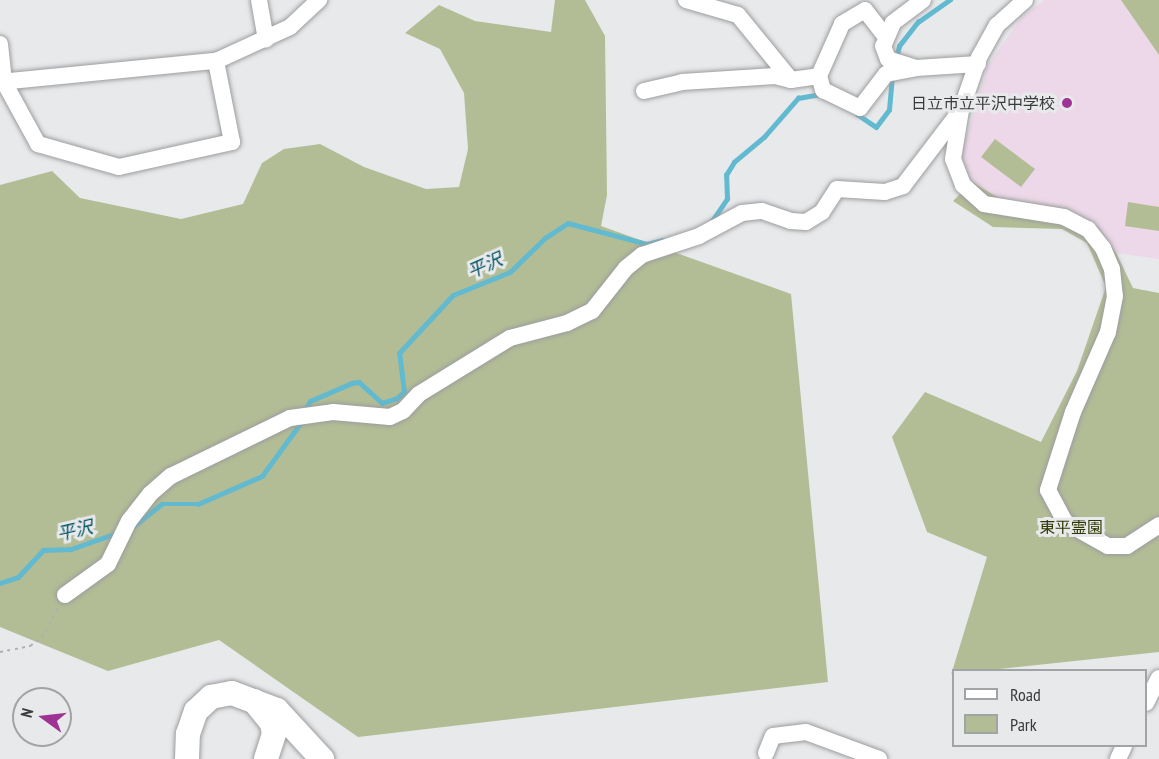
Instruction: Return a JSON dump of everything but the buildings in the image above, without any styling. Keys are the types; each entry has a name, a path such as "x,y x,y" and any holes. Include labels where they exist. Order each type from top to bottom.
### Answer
{"highway":[{"path":"187,759 191,722 202,703 222,694 244,694 287,718 322,759"},
{"path":"244,694 260,705 272,723 274,734 266,759"}],"street":[{"path":"259,0 267,39"},
{"path":"2,82 216,61 267,39 303,19 319,0"},
{"path":"686,0 738,15 791,80"},
{"path":"898,67 883,46 886,37 893,23 923,0"},
{"path":"1025,0 997,25 978,64 961,110 953,159 963,185 984,204 1064,217 1088,229 1103,248 1112,269 1115,296 1108,332 1053,468 1048,490 1053,507 1078,533 1108,546 1126,546 1159,525"},
{"path":"886,37 865,10 842,24 819,76 823,90 860,108 898,67 978,64"},
{"path":"0,44 2,82 38,144 119,166 232,142 216,61"},
{"path":"644,91 682,82 774,76 791,80 819,76"},
{"path":"65,595 108,564 129,521 171,476 290,418 333,412 390,417 418,393 510,338 567,323 592,311 626,268 642,255 699,236 742,213 762,211 806,222 822,212 846,188 885,192 903,186 961,110"},
{"path":"1147,701 1159,678"},
{"path":"766,753 773,736 806,732 879,759"}],"path":[{"path":"0,652 30,646 42,638 65,595"}],"shaded area":[{"name":"日立市立平沢中学校","path":"1044,0 1159,0 1159,259 1116,253 1097,227 999,198 972,182 961,154 988,65 1021,18"}],"green space":[{"path":"555,0 585,0 605,36 607,195 601,226 791,294 828,682 358,737 219,640 108,671 0,627 0,185 52,171 80,198 181,219 243,204 262,163 284,149 320,144 364,167 426,189 459,187 468,149 464,93 440,49 405,33 439,5 475,21 551,32"},
{"path":"1121,0 1159,0 1159,55"},
{"path":"995,139 1035,169 1021,187 981,157"},
{"name":"東平霊園","path":"972,182 999,198 1067,209 1098,227 1116,253 1133,288 1159,293 1159,652 999,669 953,669 987,557 927,532 892,437 925,392 1041,442 1077,371 1106,287 1087,243 1062,229 993,227 953,201"},
{"path":"1128,202 1159,207 1159,231 1125,226"}],"waterway":[{"name":"平沢","path":"896,59 899,46 918,22 950,0"},
{"name":"平沢","path":"857,114 876,127 889,110 892,76"},
{"name":"平沢","path":"712,221 727,199 726,175 734,162 764,137 798,98 821,94"},
{"name":"平沢","path":"305,410 310,401 359,382 382,403 397,398 404,392 399,353 453,295 510,272 545,238 568,223 647,244 663,240"},
{"name":"平沢","path":"131,528 162,504 198,504 262,476 302,421"},
{"name":"平沢","path":"0,583 18,577 43,550 71,549 117,533"}],"place":[{"name":"日立市立平沢中学校","path":"1067,103"}]}
